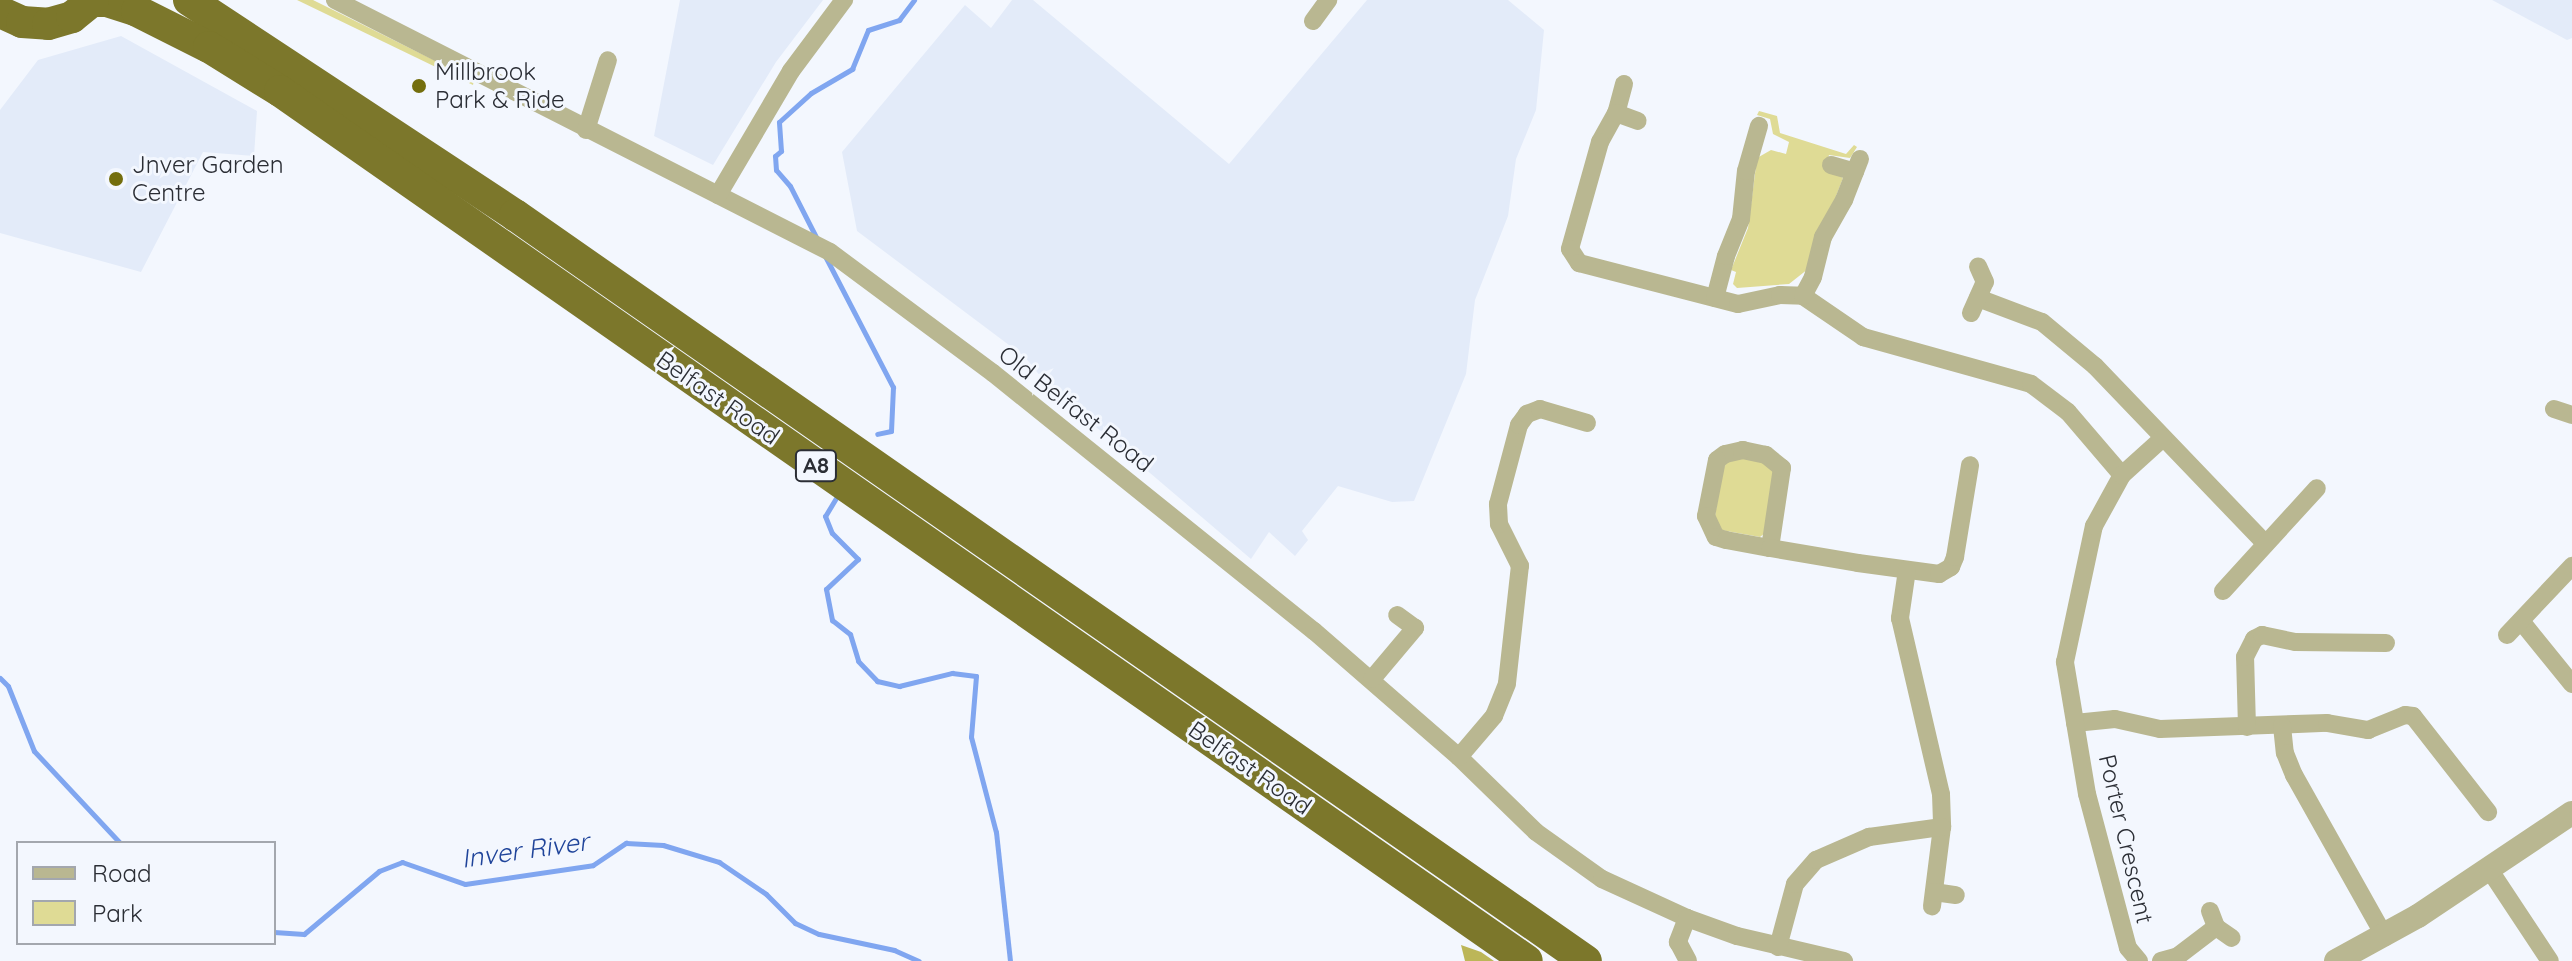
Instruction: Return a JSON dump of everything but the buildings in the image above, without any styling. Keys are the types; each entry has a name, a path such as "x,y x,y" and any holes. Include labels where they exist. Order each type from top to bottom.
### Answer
{"highway":[{"name":"A8","path":"0,12 22,22 48,24 72,17 92,1"},
{"name":"Belfast Road","path":"92,1 120,3 147,15 209,47 280,91 1527,961"},
{"name":"Belfast Road","path":"201,2 515,215 1586,961"}],"street":[{"name":"Old Belfast Road","path":"335,0 369,6 586,130 830,252 1011,386 1372,679 1536,832 1602,879 1687,918 1778,947 1844,961"},
{"path":"718,195 791,71 844,0"},
{"path":"1313,21 1328,0"},
{"path":"586,130 608,60"},
{"path":"1624,84 1616,113 1600,142 1570,249 1579,263 1738,304 1780,295 1803,296 1863,337 2031,384 2068,412 2122,475"},
{"path":"1616,113 1638,121"},
{"path":"1715,298 1741,219 1746,171 1757,133 1774,145"},
{"path":"1803,296 1813,277 1823,237 1844,200 1858,166 1831,165"},
{"path":"1978,266 1985,282 1975,305 2042,322 2095,366 2265,543"},
{"path":"1459,757 1494,716 1507,683 1520,566 1499,524 1498,504 1519,425 1527,414 1540,409 1587,423"},
{"name":"Porter Crescent","path":"2139,961 2128,948 2087,794 2065,662 2074,607 2094,526 2122,475 2163,438"},
{"path":"1770,548 1782,468 1766,455 1743,450 1725,454 1717,460 1706,516 1709,528 1716,537 1770,548 1939,574 1951,567 1970,469 1950,472"},
{"path":"2223,591 2317,488"},
{"path":"2507,635 2572,566"},
{"path":"1907,570 1900,618 1941,794 1942,827 1933,899 1956,895"},
{"path":"1372,679 1415,628 1397,615"},
{"path":"2521,621 2572,684"},
{"path":"2247,727 2245,657 2254,639 2262,635 2295,642 2386,643"},
{"name":"Porter Crescent","path":"2075,723 2102,719 2160,729 2327,723 2368,730 2405,715 2413,716 2470,801 2488,812"},
{"path":"2282,726 2285,753 2294,775 2385,937"},
{"path":"2336,961 2385,937 2572,813"},
{"path":"1778,947 1795,884 1816,860 1869,837 1942,827"},
{"path":"2489,869 2550,961"},
{"path":"1687,918 1678,942 1688,961"},
{"path":"2161,961 2187,950 2213,919 2232,938"}],"shaded area":[{"path":"680,0 823,0 776,62 713,165 654,136"},
{"path":"1012,0 1033,0 1229,164 1367,0 1508,0 1544,30 1536,110 1516,159 1508,216 1475,300 1466,374 1414,501 1392,502 1338,486 1302,531 1308,540 1295,556 1269,532 1251,559 1049,387 1025,357 857,231 842,152 965,5 991,28"},
{"path":"2492,0 2572,0 2572,38 2567,40"},
{"path":"121,36 257,111 254,156 203,152 141,272 0,233 0,110 38,60"},
{"path":"1461,945 1481,952 1494,961 1465,961"}],"green space":[{"path":"297,0 313,0 474,80 473,85"},
{"path":"1759,111 1777,116 1780,133 1846,154 1854,145 1857,147 1850,158 1829,155 1825,168 1843,178 1808,269 1789,284 1737,288 1733,284 1736,272 1731,270 1748,228 1757,158 1771,150 1786,154 1789,142 1773,134 1770,119 1757,115"},
{"path":"1747,457 1771,464 1775,470 1765,533 1760,537 1721,530 1715,516 1722,471 1727,462"}],"waterway":[{"path":"817,239 790,186 776,170 775,156 781,151 779,122 811,93 852,69 868,30 899,20 914,0"},
{"path":"825,256 893,387 891,431 877,434"},
{"path":"836,498 825,516 832,533 858,559 826,589 832,620 850,634 858,661 877,681 899,686 952,673 976,676 971,737 996,832 1010,961"},
{"name":"Inver River","path":"0,678 8,686 34,751 118,841"},
{"name":"Inver River","path":"276,932 304,934 379,871 402,862 465,884 593,865 626,843 663,845 719,862 766,894 795,923 819,934 894,950 919,961"}],"place":[{"name":"Millbrook Park & Ride","path":"419,86"},
{"name":"Jnver Garden Centre","path":"116,179"}]}
